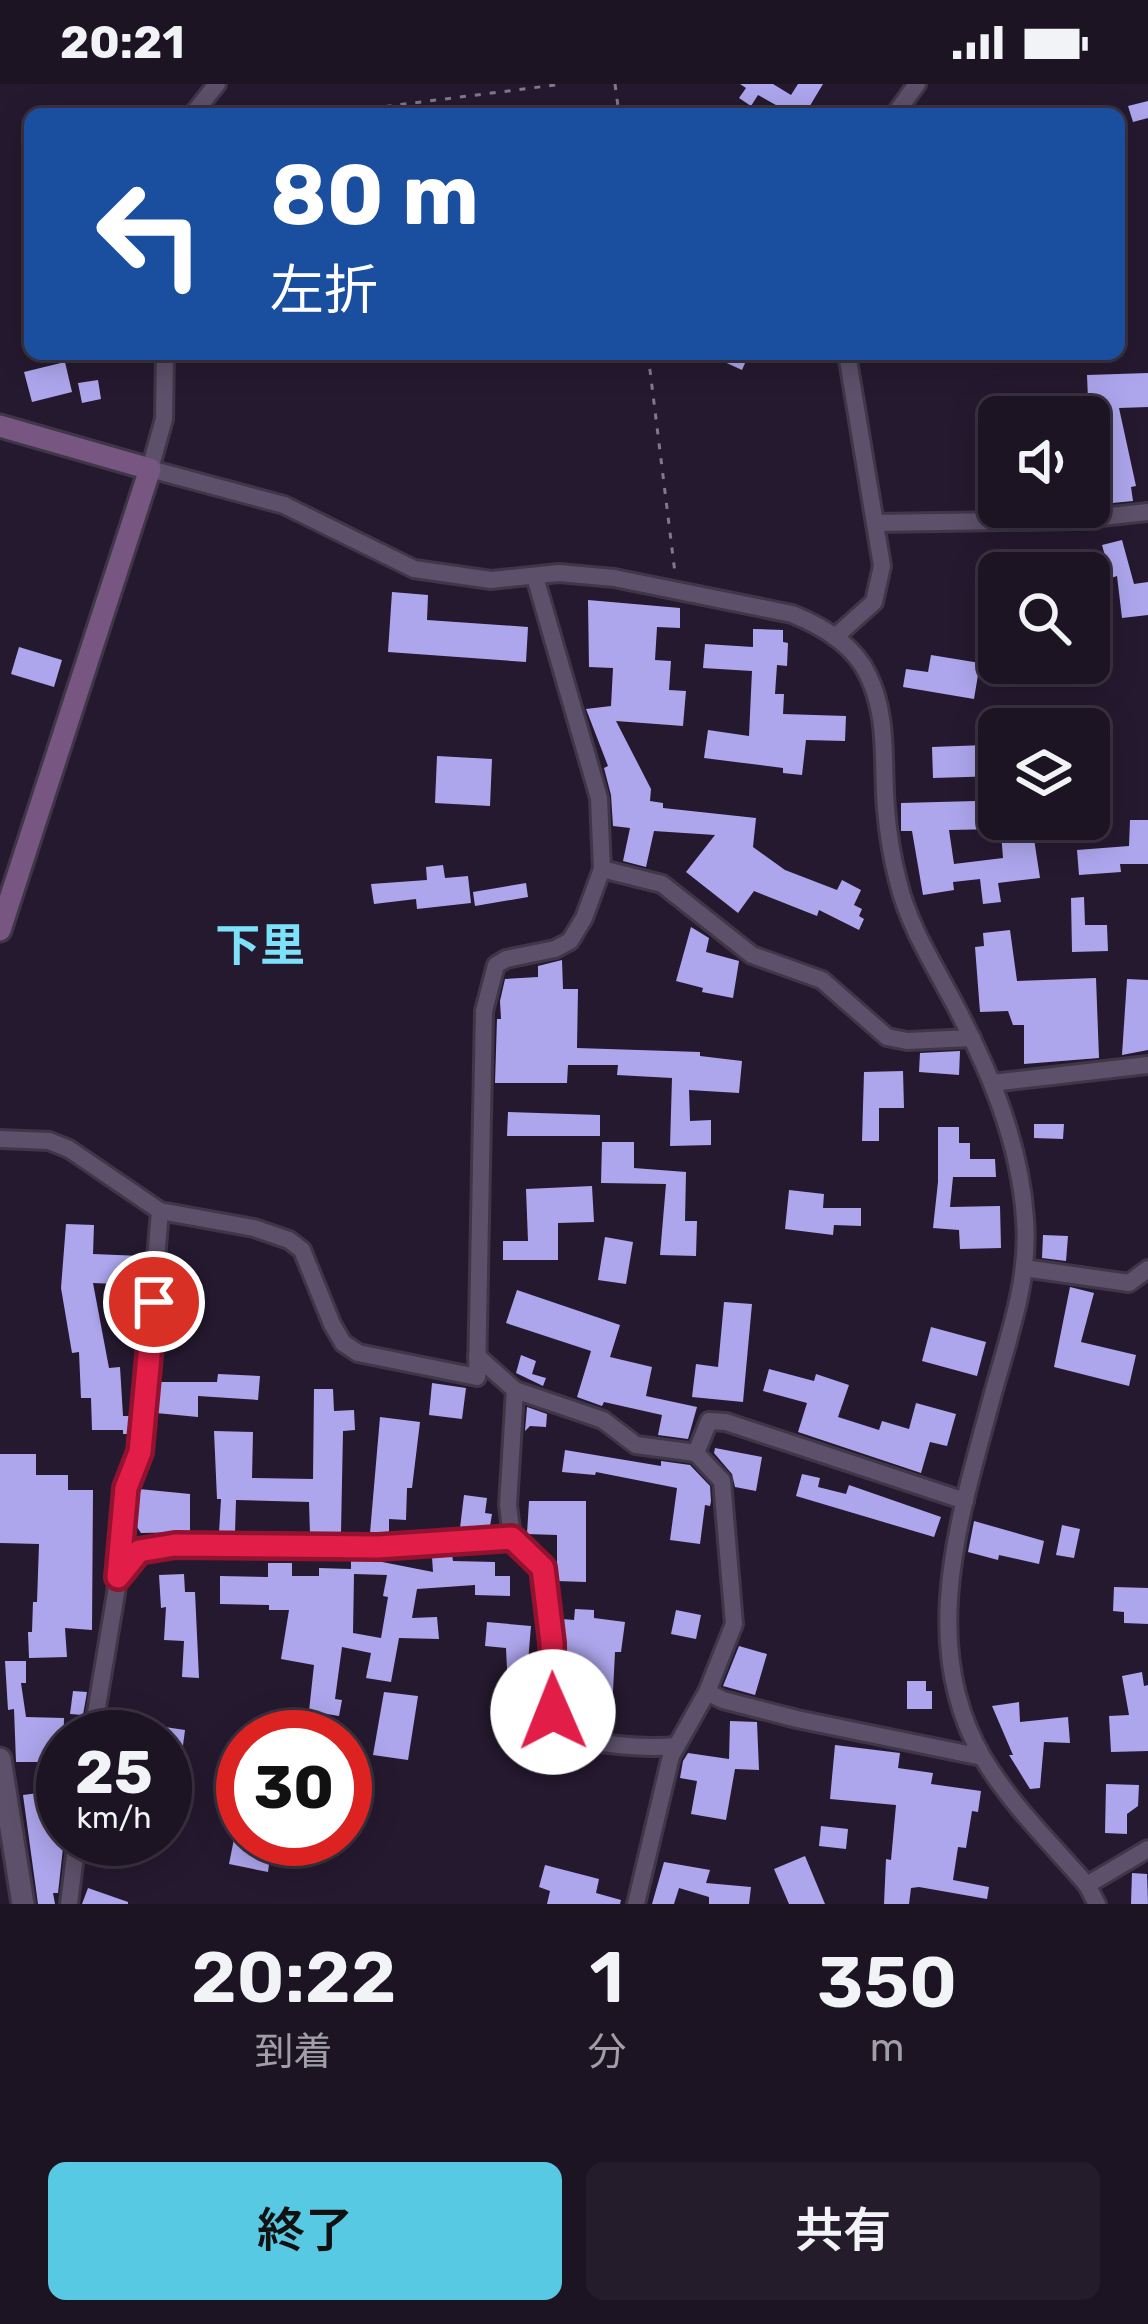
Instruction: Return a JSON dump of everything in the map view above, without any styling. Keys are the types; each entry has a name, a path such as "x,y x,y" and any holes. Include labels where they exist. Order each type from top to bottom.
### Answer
{"main road":[{"path":"0,426 150,470 0,930"}],"street":[{"path":"198,108 217,84"},
{"path":"165,360 164,418 150,470 284,505 414,568 464,578 559,573 614,578 793,614 835,637 868,673 881,717 886,809 902,898 992,1083 1022,1190 1024,1268 950,1563 950,1656 962,1709 982,1756 1007,1793 1087,1885 1096,1904"},
{"path":"835,637 874,602 881,583 848,360"},
{"path":"875,523 1074,520 1148,512"},
{"path":"0,1138 49,1142 68,1149 160,1211 254,1228 289,1240 302,1250 343,1343 358,1353 477,1377 484,1011 492,976 496,965 506,959 554,949 570,940 584,918 602,869 599,798 535,577"},
{"path":"602,869 662,884 752,955 822,980 887,1037 907,1041 972,1038"},
{"path":"992,1083 1148,1065"},
{"path":"96,1710 118,1577 126,1488 140,1452 160,1211"},
{"path":"1024,1268 1130,1283 1148,1270"},
{"path":"477,1356 515,1390 603,1420 636,1445 696,1453 722,1480 734,1624 707,1692 675,1746 636,1904"},
{"path":"515,1390 508,1505 512,1538 543,1568 552,1643 553,1730 566,1737 648,1748 675,1746"},
{"path":"696,1453 709,1421 726,1422 965,1501"},
{"path":"118,1577 139,1551 175,1545 378,1547 512,1538"},
{"path":"707,1692 778,1714 982,1756"},
{"path":"0,1760 23,1904"},
{"path":"1087,1885 1148,1849"},
{"path":"69,1904 74,1866"}],"path":[{"path":"373,108 563,84"},
{"path":"649,360 677,590"}],"building":[{"path":"740,84 773,84 791,95 798,84 823,84 809,108 781,108 758,95 751,106 739,98 746,88"},
{"path":"1148,101 1148,118 1133,122 1128,106"},
{"path":"720,360 746,360 742,370"},
{"path":"65,362 72,392 32,402 24,372"},
{"path":"1148,373 1148,407 1119,408 1136,486 1131,487 1133,501 1110,503 1110,396 1088,396 1087,375"},
{"path":"98,380 101,399 82,403 78,383"},
{"path":"1122,540 1134,584 1148,582 1148,615 1122,618 1117,576 1111,578 1110,552 1104,552 1102,545"},
{"path":"392,592 428,595 427,620 528,627 526,662 388,652"},
{"path":"588,600 680,608 680,628 657,627 655,660 671,661 669,690 686,691 683,726 616,721 651,789 650,801 663,803 663,808 756,818 753,847 785,870 837,890 842,880 861,890 854,905 862,909 859,916 864,919 859,930 819,910 817,916 754,891 738,913 686,872 715,835 654,831 646,867 623,861 630,828 613,826 604,768 608,766 586,709 611,706 613,668 589,667"},
{"path":"753,629 783,630 783,642 788,643 787,666 777,665 775,694 784,694 783,714 846,716 845,741 806,740 802,775 783,773 783,768 704,758 708,730 749,736 752,671 703,668 705,644 753,647"},
{"path":"19,647 62,660 54,687 11,674"},
{"path":"931,655 978,663 974,699 903,687 906,669 928,672"},
{"path":"978,745 978,777 933,778 932,747"},
{"path":"437,756 492,759 490,806 435,803"},
{"path":"976,801 978,829 949,830 954,864 1003,858 1002,840 1034,840 1040,878 998,883 1001,902 983,904 980,879 953,882 954,890 923,895 912,831 901,831 901,803"},
{"path":"1130,820 1148,820 1148,864 1120,864 1121,872 1079,875 1077,850 1129,846"},
{"path":"443,865 445,878 468,876 471,903 417,909 416,899 374,904 371,884 427,880 426,867"},
{"path":"526,883 528,897 475,906 473,892"},
{"path":"1084,897 1085,925 1107,925 1108,951 1072,952 1071,898"},
{"path":"691,927 709,938 706,952 739,961 733,998 676,981"},
{"path":"1010,930 1017,981 1096,978 1099,1058 1024,1064 1024,1025 1013,1025 1008,1011 980,1012 975,947 984,946 983,933"},
{"path":"562,960 563,989 578,989 577,1048 700,1052 700,1056 742,1061 739,1093 689,1090 690,1121 711,1120 711,1145 670,1146 672,1078 617,1075 618,1065 568,1065 567,1083 495,1083 497,1019 501,1019 505,979 538,977 538,966"},
{"path":"1127,979 1148,980 1148,1050 1122,1055"},
{"path":"960,1051 959,1075 919,1072 920,1053"},
{"path":"903,1071 904,1108 879,1108 879,1141 862,1141 864,1072"},
{"path":"508,1112 600,1115 600,1136 507,1136"},
{"path":"1034,1124 1064,1124 1063,1139 1034,1138"},
{"path":"938,1127 959,1127 959,1143 970,1143 970,1159 995,1159 996,1177 953,1177 950,1207 1000,1206 1001,1248 960,1249 959,1230 933,1228"},
{"path":"602,1142 634,1142 634,1168 686,1172 685,1221 697,1221 696,1256 660,1255 666,1184 601,1183"},
{"path":"592,1186 594,1222 558,1223 558,1260 503,1260 503,1241 528,1241 526,1189"},
{"path":"789,1190 824,1194 823,1208 861,1208 861,1226 834,1225 833,1235 785,1229"},
{"path":"66,1224 94,1225 93,1254 141,1256 140,1285 93,1283 109,1368 120,1367 129,1434 92,1430 91,1398 81,1398 79,1352 72,1353 61,1288"},
{"path":"1043,1235 1068,1236 1066,1261 1042,1258"},
{"path":"605,1237 633,1242 626,1284 598,1280"},
{"path":"1070,1287 1094,1293 1081,1342 1136,1355 1129,1386 1054,1367"},
{"path":"517,1290 620,1325 610,1357 652,1367 646,1396 697,1407 688,1439 658,1435 662,1415 604,1402 602,1406 577,1397 591,1351 506,1323"},
{"path":"724,1302 752,1304 743,1402 692,1397 696,1364 718,1367"},
{"path":"931,1327 986,1342 977,1376 922,1361"},
{"path":"521,1355 536,1361 532,1374 546,1378 543,1386 516,1373"},
{"path":"769,1369 814,1381 816,1374 849,1385 838,1417 879,1430 882,1421 909,1429 916,1403 956,1414 947,1446 930,1442 921,1473 798,1432 807,1403 763,1391"},
{"path":"218,1374 260,1376 258,1400 198,1396 198,1417 156,1413 159,1382 217,1382"},
{"path":"432,1383 466,1388 462,1419 429,1415"},
{"path":"314,1389 333,1389 334,1411 354,1410 355,1430 343,1431 341,1533 310,1534 309,1502 236,1500 235,1533 219,1533 221,1499 217,1499 214,1431 253,1432 252,1478 313,1479"},
{"path":"527,1407 547,1414 546,1427 530,1426 525,1431"},
{"path":"380,1417 420,1422 406,1520 389,1519 389,1533 385,1534 370,1533"},
{"path":"715,1448 762,1457 756,1491 735,1487"},
{"path":"565,1450 661,1466 661,1461 690,1465 710,1486 700,1544 670,1540 677,1488 596,1472 562,1472"},
{"path":"0,1454 36,1454 36,1475 68,1475 68,1490 93,1490 92,1630 65,1628 67,1657 29,1658 39,1544 0,1543"},
{"path":"802,1474 820,1478 818,1487 846,1494 849,1485 941,1517 934,1537 796,1496"},
{"path":"139,1489 190,1494 190,1532 141,1533 135,1524"},
{"path":"464,1495 487,1498 490,1526 460,1528"},
{"path":"529,1501 586,1501 586,1582 557,1581 557,1535 527,1534"},
{"path":"974,1521 1044,1541 1039,1564 968,1552"},
{"path":"1062,1525 1080,1529 1074,1558 1056,1555"},
{"path":"432,1557 495,1562 495,1576 510,1576 510,1596 475,1595 475,1585 417,1589 412,1618 437,1617 439,1639 399,1638 391,1682 366,1678 371,1653 342,1647 335,1699 342,1700 340,1710 309,1710 314,1665 281,1659 289,1610 220,1604 220,1576 268,1577 268,1563 292,1563 292,1576 319,1576 319,1568 351,1569 351,1559 433,1572","holes":["354,1574 387,1575 383,1596 388,1597 381,1638 353,1633"]},
{"path":"184,1574 185,1592 195,1592 199,1678 182,1677 184,1641 164,1640 166,1607 161,1608 159,1575"},
{"path":"1114,1587 1148,1588 1148,1624 1124,1623 1124,1612 1113,1611"},
{"path":"575,1609 594,1610 594,1618 625,1622 621,1652 615,1652 611,1731 566,1721 562,1619 574,1620"},
{"path":"676,1610 701,1615 696,1639 671,1634"},
{"path":"487,1622 531,1626 528,1662 532,1662 533,1688 508,1689 506,1648 485,1646"},
{"path":"739,1646 767,1654 755,1695 723,1686"},
{"path":"5,1661 26,1661 26,1683 21,1683 26,1717 36,1717 36,1762 16,1762 14,1709 8,1710"},
{"path":"1142,1672 1144,1686 1148,1685 1148,1751 1111,1752 1109,1716 1129,1715 1122,1676"},
{"path":"907,1681 926,1681 926,1691 932,1691 932,1709 907,1709"},
{"path":"73,1691 87,1692 84,1710 71,1710"},
{"path":"384,1692 418,1696 408,1760 373,1755"},
{"path":"1019,1702 1020,1722 1068,1717 1070,1743 1044,1742 1040,1788 1030,1789 1009,1755 1013,1755 992,1706"},
{"path":"730,1721 757,1722 759,1770 735,1769 726,1820 691,1814 697,1781 680,1778 683,1761 688,1753 729,1759"},
{"path":"835,1745 900,1753 898,1768 933,1773 931,1784 981,1791 978,1812 972,1811 966,1848 958,1847 953,1880 989,1887 987,1899 919,1887 911,1888 909,1904 884,1904 896,1805 830,1799"},
{"path":"1106,1784 1139,1785 1138,1806 1127,1814 1127,1834 1105,1833"},
{"path":"36,1793 36,1866 61,1866 58,1893 53,1893 55,1904 38,1904 23,1795"},
{"path":"821,1826 848,1829 846,1849 819,1846"},
{"path":"805,1856 825,1904 789,1904 774,1869"},
{"path":"664,1862 710,1870 706,1883 751,1887 749,1904 709,1904 709,1897 679,1888 674,1904 652,1904"},
{"path":"545,1865 599,1879 596,1893 621,1900 620,1904 547,1904 550,1891 539,1887"},
{"path":"239,1866 269,1866 268,1872"},
{"path":"1132,1873 1147,1874 1148,1904 1131,1904"},
{"path":"88,1888 128,1902 128,1904 82,1904"}],"district":[{"name":"下里","path":"260,945"}],"route":[{"path":"154,1302 140,1452 126,1488 118,1577 139,1551 175,1545 378,1547 512,1538 543,1568 552,1643 553,1712"}]}
